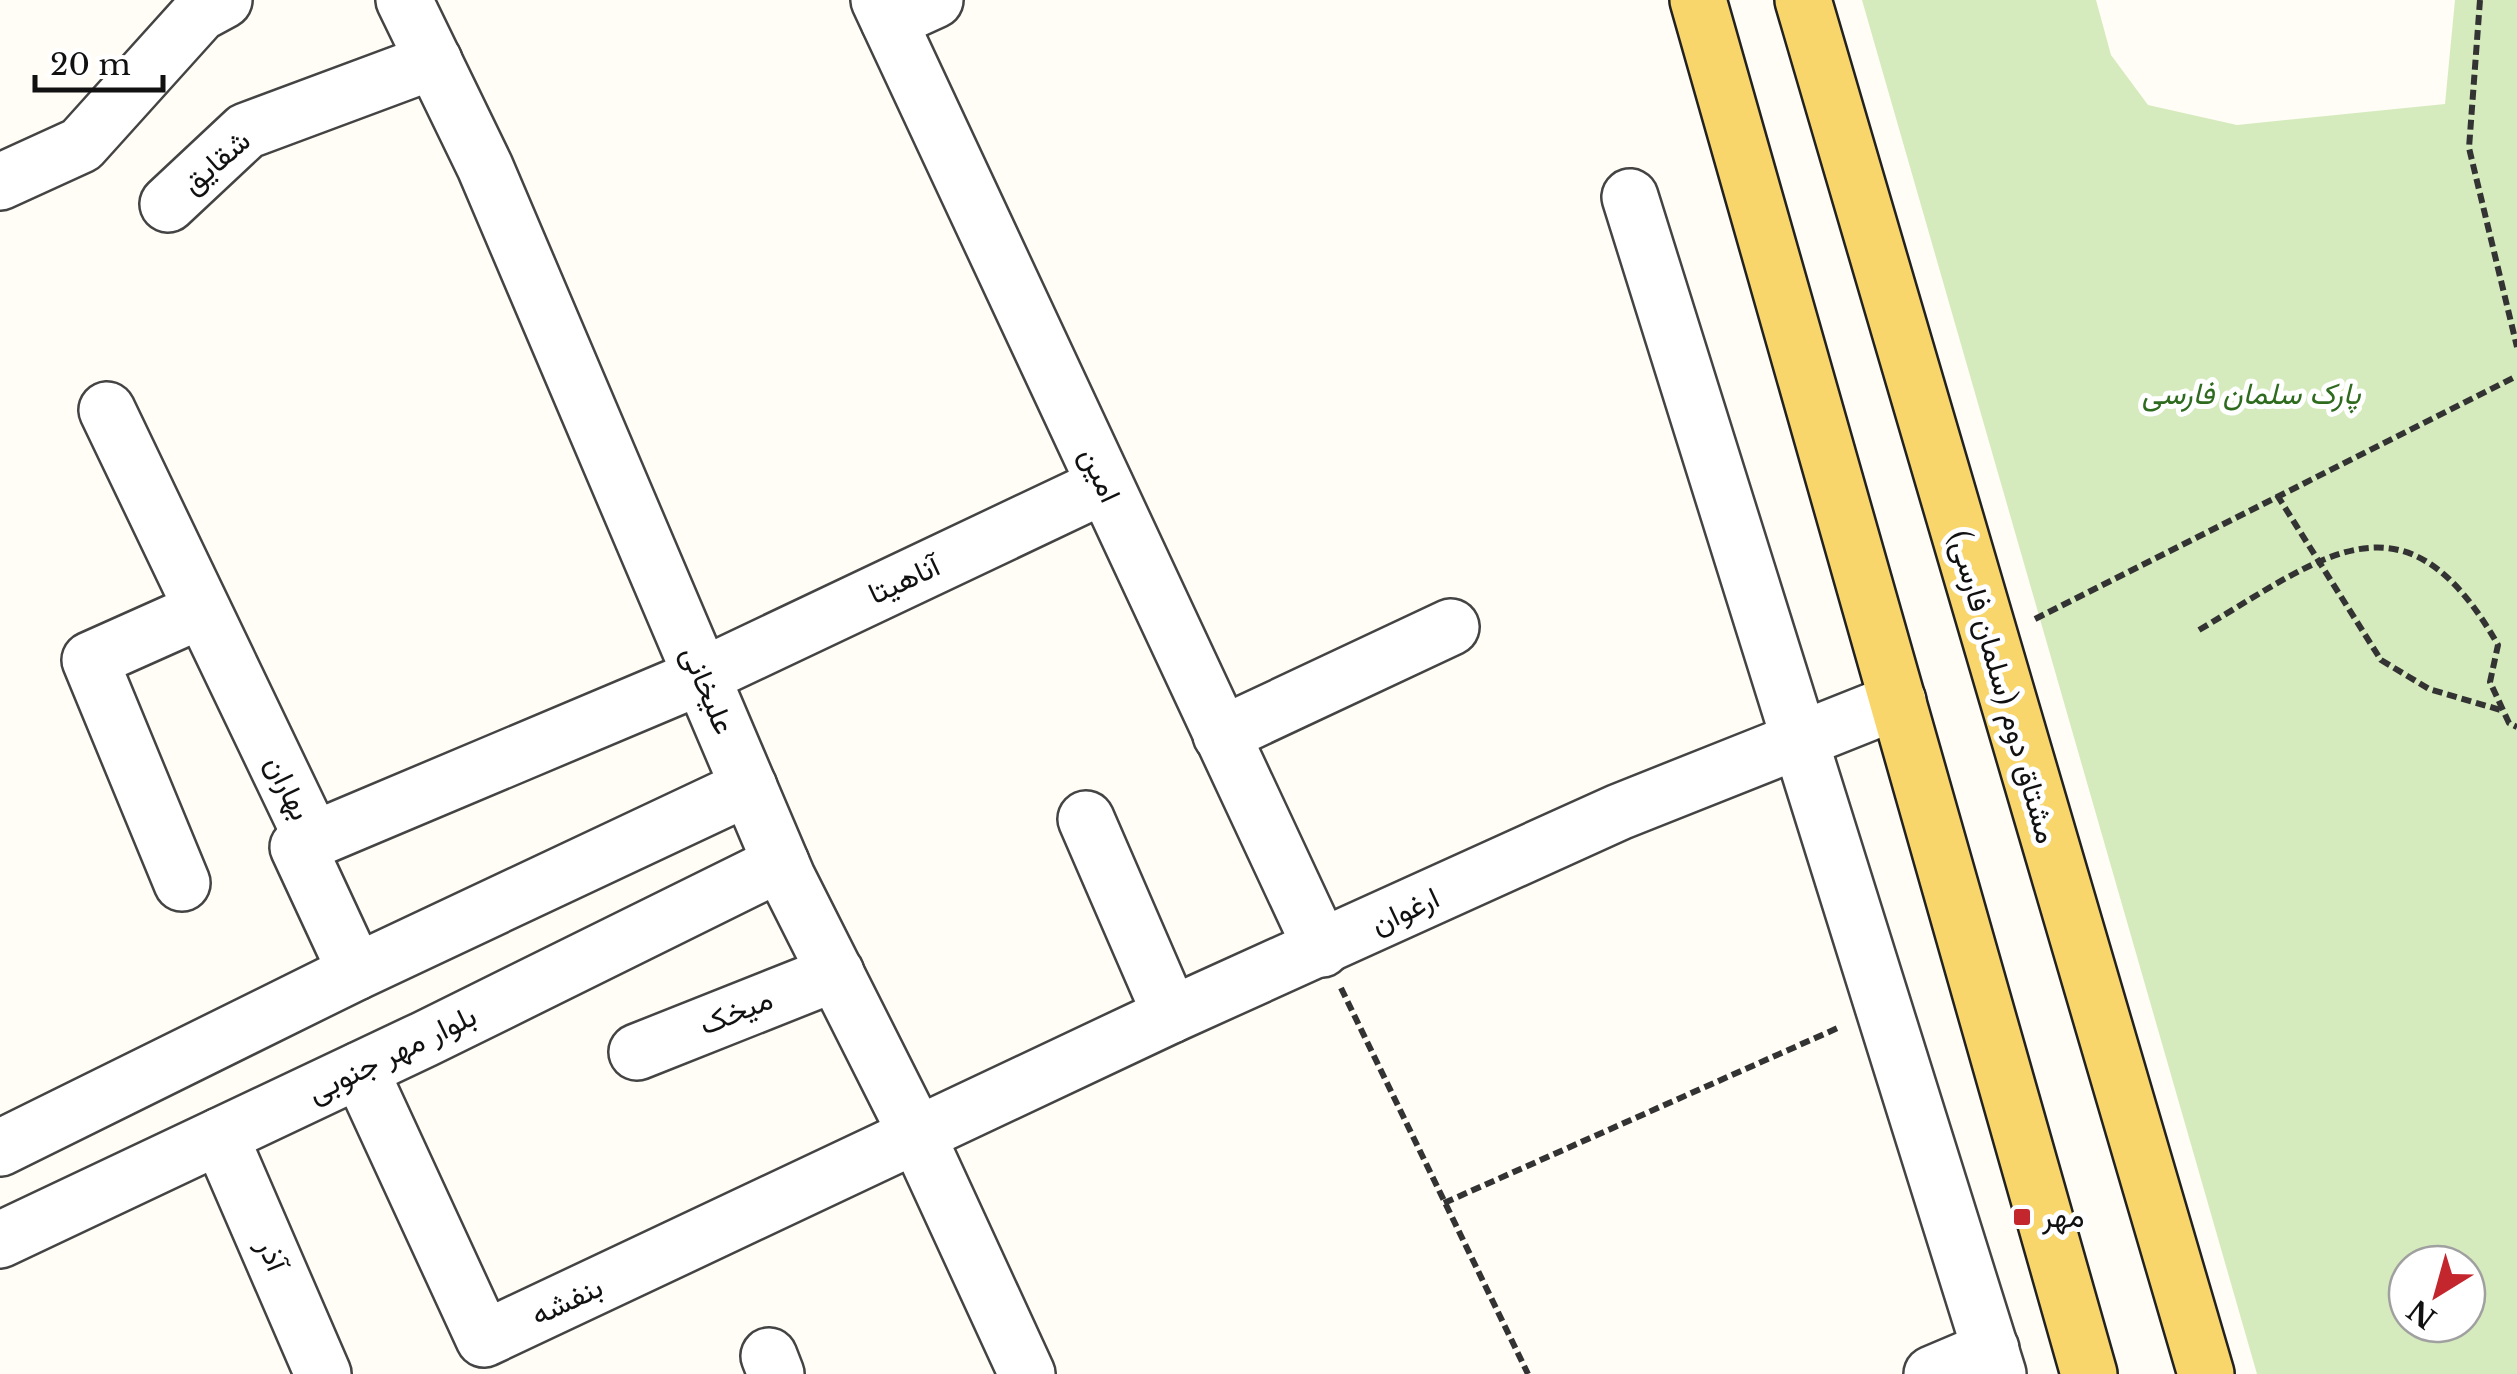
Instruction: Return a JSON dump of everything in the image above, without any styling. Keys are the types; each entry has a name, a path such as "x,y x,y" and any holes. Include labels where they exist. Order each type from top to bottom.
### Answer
{"main road":[{"path":"1698,0 2089,1374"},
{"name":"مشتاق دوم (سلمان فارسی)","path":"1803,0 2206,1374"}],"street":[{"path":"0,182 81,146 200,13 224,0"},
{"name":"علیخانی","path":"404,0 485,167 782,864 918,1136 1026,1374"},
{"name":"امین","path":"901,7 1105,485 1322,949"},
{"name":"شقایق","path":"168,204 246,131 434,61"},
{"path":"1630,198 1994,1362 1932,1374"},
{"name":"بهاران","path":"107,410 313,840 702,676"},
{"name":"آناهیتا","path":"702,676 1105,485"},
{"path":"182,883 90,660 202,610"},
{"path":"1222,735 1451,627"},
{"name":"ارغوان","path":"918,1136 1171,1015 1619,812 1898,701"},
{"path":"0,1148 356,972 749,787"},
{"path":"1086,819 1171,1015"},
{"path":"313,840 298,847 356,972"},
{"name":"بلوار مهر جنوبی","path":"0,1240 782,864"},
{"name":"میخک","path":"637,1052 836,973"},
{"name":"بنفشه","path":"360,1070 484,1339 918,1136"},
{"name":"آذر","path":"220,1136 324,1374"}],"path":[{"path":"2480,0 2468,148 2517,346"},
{"path":"1990,643 2517,376"},
{"path":"2277,496 2381,660 2428,690 2504,712"},
{"path":"2198,630 2333,554 2376,544 2431,562 2476,606 2498,645 2490,682 2509,723 2517,727"},
{"path":"1322,949 1528,1374"},
{"path":"1444,1203 1884,1007"}],"green space":[{"name":"پارک سلمان فارسی","path":"1862,0 2096,0 2111,55 2148,105 2237,125 2445,104 2455,0 2517,0 2517,1374 2257,1374"}],"place":[{"name":"مهر","path":"2022,1217"}]}
